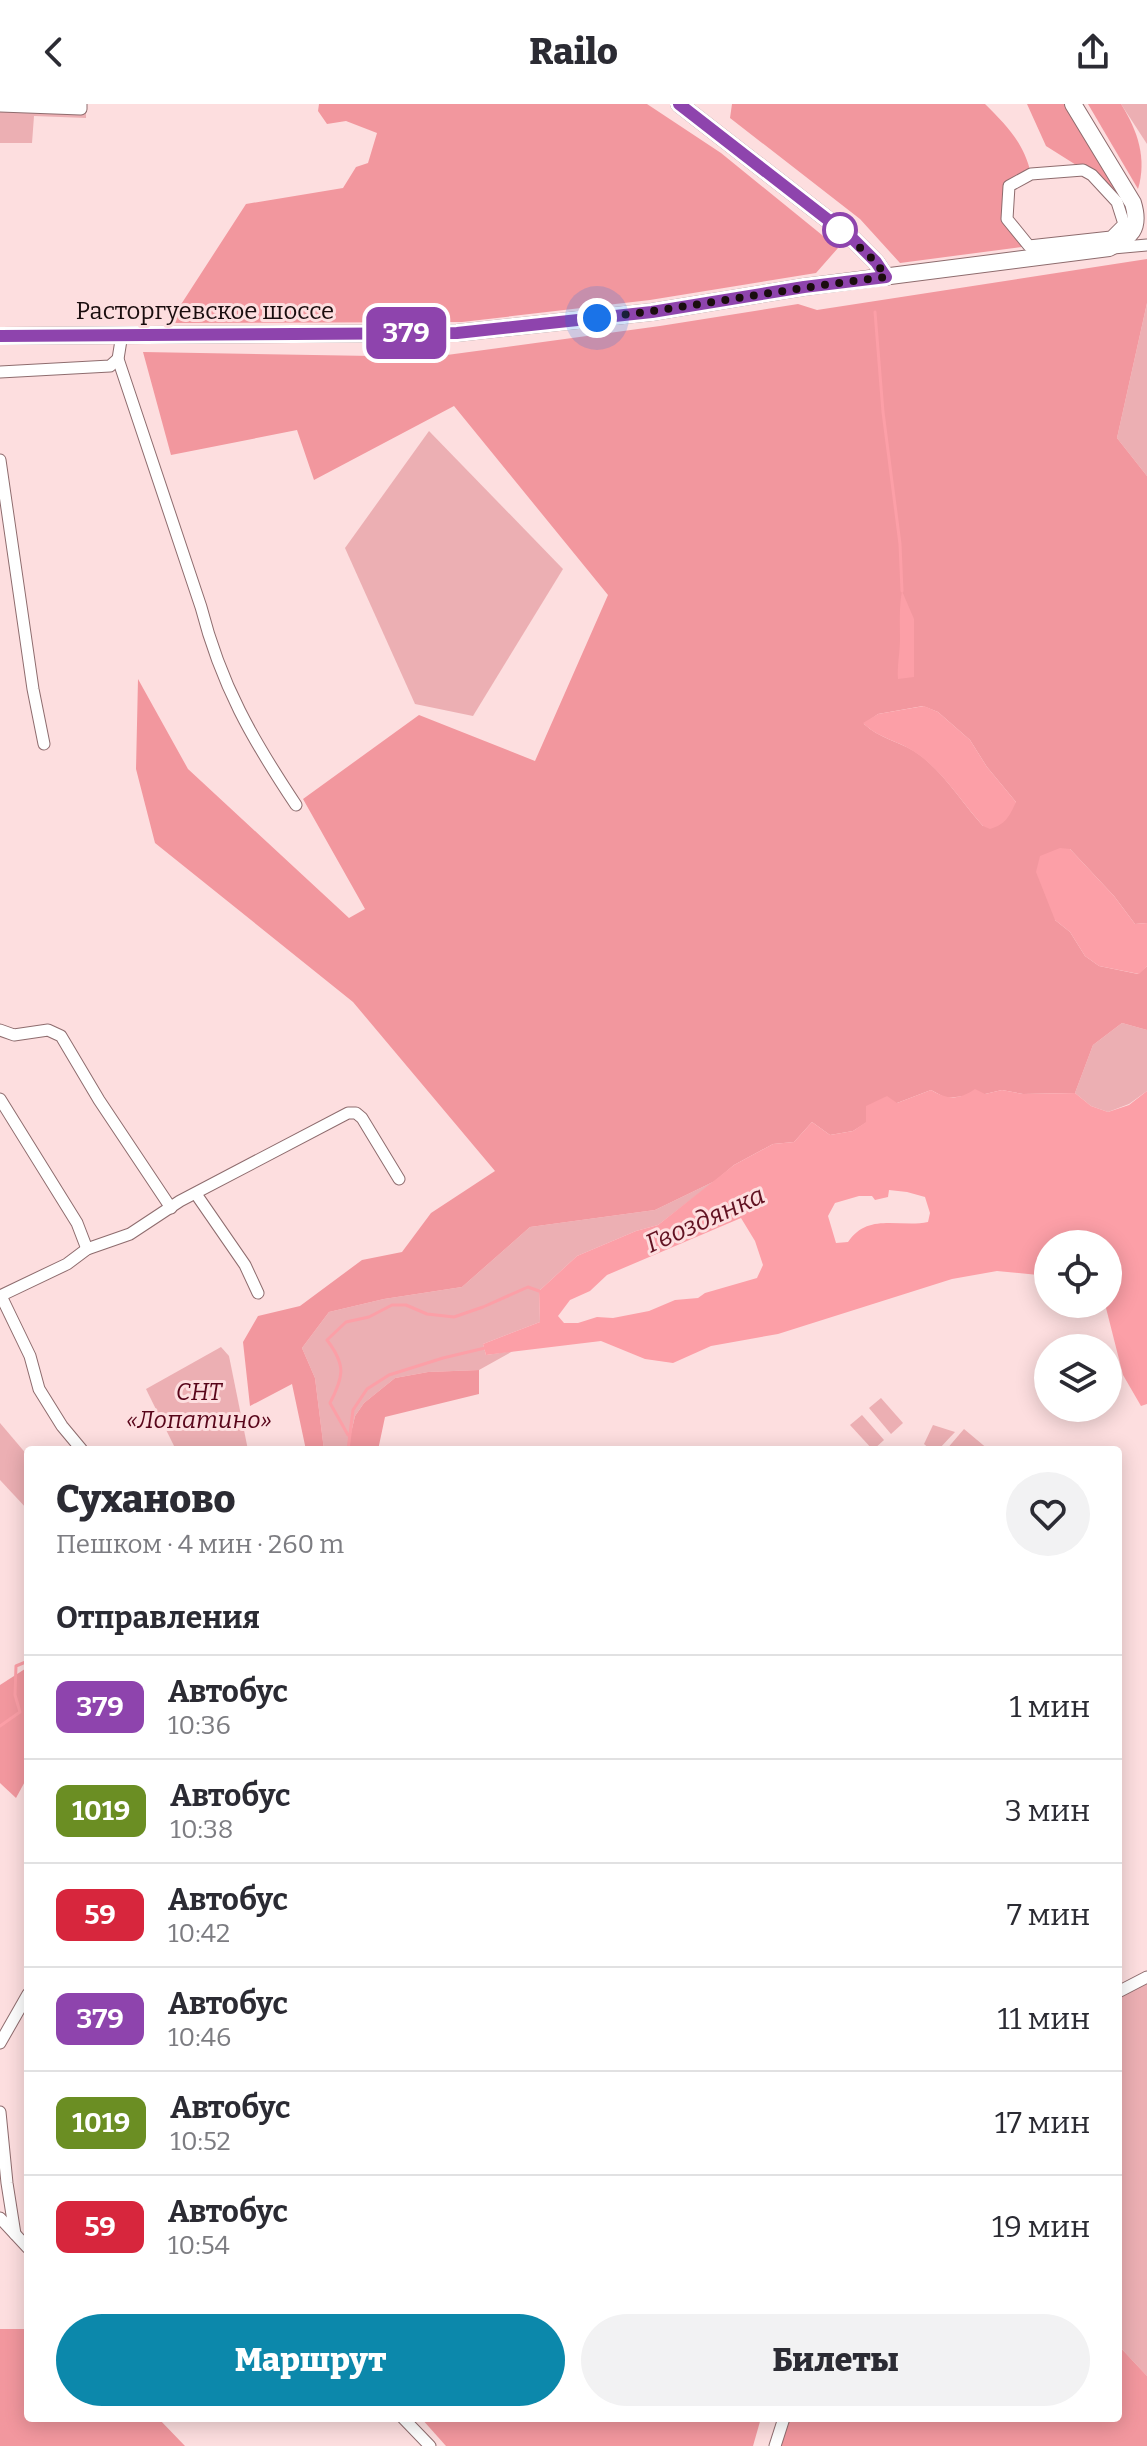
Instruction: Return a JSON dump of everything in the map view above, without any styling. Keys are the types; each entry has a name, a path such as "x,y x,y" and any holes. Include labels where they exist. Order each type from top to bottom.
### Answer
{"main road":[{"path":"679,104 854,240 886,277"},
{"path":"1073,104 1133,203 1137,215 1131,234 1109,248"},
{"name":"Расторгуевское шоссе","path":"0,336 457,333 652,312 804,287 1109,248"}],"street":[{"path":"0,106 81,109 81,104"},
{"path":"1083,170 1092,175 1117,202 1124,224 1111,237 1029,246 1007,219 1009,186 1031,174 1083,170"},
{"path":"1109,248 1147,245"},
{"path":"122,334 118,359 216,656 238,712 296,805"},
{"path":"0,372 110,366 118,359"},
{"path":"0,460 32,684 44,744"},
{"path":"0,1030 14,1035 48,1030 61,1036 99,1100 171,1208"},
{"path":"0,1099 77,1223 87,1249"},
{"path":"79,1446 39,1389 30,1356 1,1296 67,1264 87,1249 130,1234 196,1194 348,1113 356,1113 362,1118 399,1179"},
{"path":"196,1194 245,1265 258,1293"},
{"path":"1122,1990 1147,1977"},
{"path":"0,2043 24,2001"},
{"path":"0,2112 15,2234"},
{"path":"0,2196 7,2183"},
{"path":"0,2218 24,2244"},
{"path":"407,2422 430,2446"},
{"path":"775,2446 783,2422"}],"green space":[{"path":"0,104 86,104 86,118 34,116 32,143 0,143"},
{"path":"1121,104 1147,104 1147,144"},
{"path":"1147,303 1147,476 1117,438"},
{"path":"429,431 563,569 473,716 415,704 345,548"},
{"path":"1122,1023 1147,1030 1147,1091 1129,1104 1108,1112 1091,1106 1075,1093 1093,1045"},
{"path":"715,1181 658,1225 577,1256 539,1291 540,1322 483,1344 486,1355 513,1351 479,1370 428,1372 395,1378 364,1403 355,1416 348,1446 324,1446 315,1378 302,1348 329,1312 384,1299 462,1287 530,1227 655,1210"},
{"name":"СНТ «Лопатино»","path":"221,1347 229,1356 247,1446 174,1446 146,1389"},
{"path":"881,1398 903,1423 891,1434 869,1408"},
{"path":"862,1415 884,1440 877,1446 869,1446 850,1425"},
{"path":"0,1423 24,1451 24,1506 0,1480"},
{"path":"933,1425 955,1432 942,1446 924,1444"},
{"path":"964,1429 984,1446 949,1446"},
{"path":"1147,1971 1147,2376 1122,2349 1122,1985"}],"shaded area":[{"path":"319,104 647,104 721,153 838,248 816,273 650,300 462,322 169,323 246,204 343,188 356,167 368,163 377,133 346,121 327,124 318,111"},
{"path":"732,104 985,104 1014,136 1028,163 1031,174 1009,186 1007,219 1029,246 900,263 860,219 730,118"},
{"path":"1027,104 1066,104 1127,203 1117,202 1092,175 1046,146"},
{"path":"1088,104 1121,104 1139,145 1142,167 1138,189"},
{"path":"1147,259 1147,303 1117,438 1147,476 1147,923 1135,924 1114,896 1070,849 1055,920 1070,932 1085,956 1099,966 1138,974 1147,966 1147,1030 1122,1023 1093,1045 1075,1093 1023,1094 1002,1090 946,1098 931,1090 897,1103 853,1131 830,1135 812,1122 794,1142 773,1144 734,1165 715,1181 655,1210 530,1227 462,1287 384,1299 329,1312 302,1348 315,1378 324,1446 305,1446 292,1384 250,1406 243,1342 258,1316 300,1306 362,1260 402,1252 431,1213 495,1171 353,1002 155,843 136,769 138,679 188,769 349,918 365,909 303,799 419,715 535,761 608,595 454,406 314,480 297,430 171,455 143,352 432,357 798,304 817,310","holes":["923,706 938,712 970,740 987,767 1016,802 983,826 924,758 864,724 878,714"]},
{"path":"479,1370 479,1394 385,1417 379,1446 348,1446 355,1416 364,1403 395,1378 428,1372"},
{"path":"24,1670 24,1783 16,1798 0,1783 0,1685"},
{"path":"0,2329 24,2329 24,2422 162,2422 185,2446 0,2446"},
{"path":"1122,2349 1147,2376 1147,2446 779,2446 785,2422 1122,2422"},
{"path":"425,2422 760,2422 753,2446 446,2446"}],"water":[{"path":"902,591 914,619 914,677 898,679 900,609"},
{"path":"924,706 938,712 970,740 987,767 1016,802 1000,825 990,829 983,826 923,758 863,723 878,714"},
{"path":"1060,848 1070,849 1114,896 1135,924 1147,923 1147,966 1139,974 1099,966 1085,956 1070,932 1055,920 1036,872 1040,856"},
{"path":"975,1089 985,1094 1002,1090 1023,1094 1075,1093 1091,1106 1108,1112 1129,1105 1147,1091 1147,1404 1141,1406 1123,1375 1122,1334 1113,1334 1109,1318 1122,1318 1122,1230 1034,1230 1034,1275 997,1271 952,1279 778,1334 711,1346 673,1363 645,1359 601,1341 486,1355 483,1344 540,1322 539,1291 577,1256 658,1225 734,1165 773,1144 794,1142 812,1122 830,1135 853,1131 866,1122 866,1106 887,1096 897,1103 931,1090 943,1096 959,1097","holes":["889,1190 925,1197 930,1213 928,1222 875,1224 865,1227 848,1242 836,1243 828,1216 835,1203 859,1196 872,1196 875,1200 888,1197","741,1218 755,1241 763,1265 757,1278 705,1293 698,1298 675,1300 649,1311 613,1318 597,1317 578,1323 564,1323 558,1316 570,1300 590,1291 607,1275"]}],"waterway":[{"path":"875,312 883,412 900,544 902,591"},
{"path":"348,1435 330,1403 341,1371 327,1340 346,1322 369,1317 392,1305 406,1305 427,1314 454,1317 528,1287 539,1291"},
{"name":"Гвоздянка","path":"348,1446 353,1410 367,1389 389,1375 485,1348"},
{"name":"Гвоздянка","path":"0,1726 20,1712 15,1695 16,1666 24,1663"}],"bus line":[{"name":"379","path":"0,336 457,333 652,312 886,277 854,240 679,104"}],"route":[{"path":"597,318 886,277 876,262 840,230"}]}
